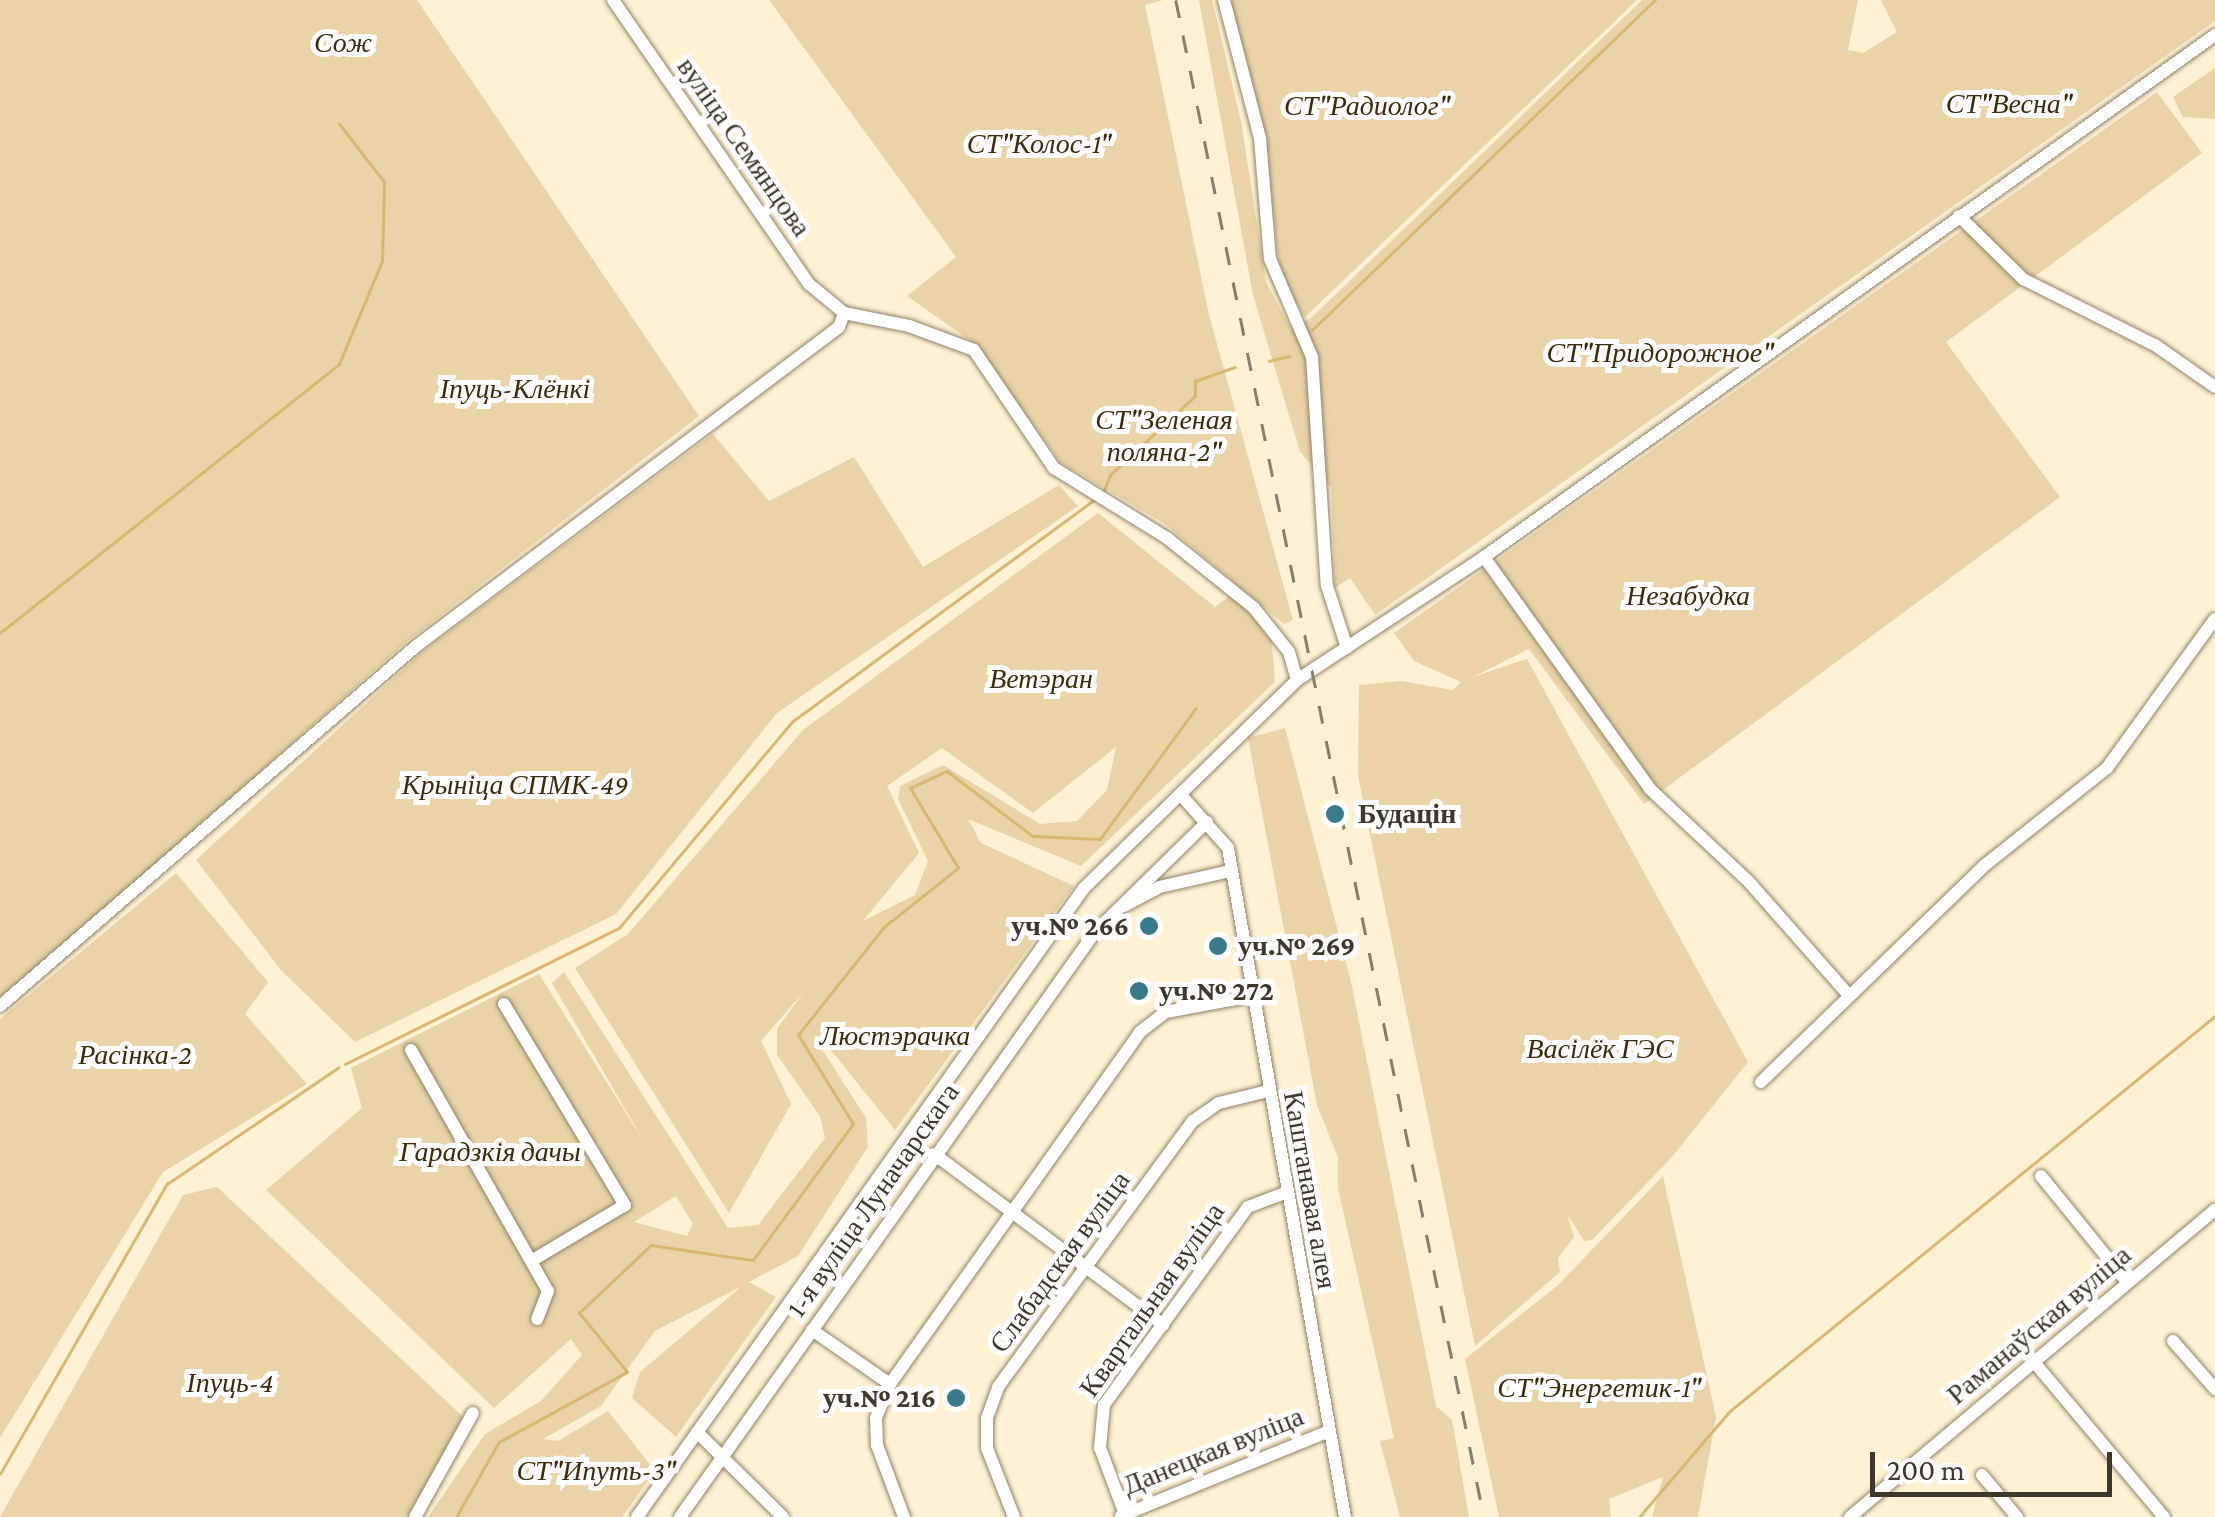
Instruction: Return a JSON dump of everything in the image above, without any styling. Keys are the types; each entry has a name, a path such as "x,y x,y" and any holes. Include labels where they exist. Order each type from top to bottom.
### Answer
{"street":[{"name":"вуліца Семянцова","path":"613,0 808,284 844,312 909,326 974,350 1046,459 1099,497 1168,538 1254,608 1289,652 1297,680"},
{"path":"1224,0 1260,138 1270,259 1312,357 1327,586 1347,648"},
{"path":"638,1517 1084,888 1297,680 1484,557 2215,35"},
{"path":"1959,216 2024,278 2156,344 2215,387"},
{"path":"0,1006 416,647 839,327 844,312"},
{"path":"1484,557 1534,636 1650,789 1748,882 1847,993"},
{"path":"1761,1082 1847,993 1985,866 2107,768 2215,619"},
{"name":"Каштанавая алея","path":"1181,795 1226,844 1284,1193 1345,1517"},
{"name":"1-я вуліца Луначарскага","path":"680,1517 934,1154 1111,914 1207,822"},
{"path":"1111,914 1159,888 1230,871"},
{"path":"904,1517 877,1445 876,1418 890,1384 1140,1032 1166,1012 1252,996"},
{"path":"504,1004 624,1204 531,1261"},
{"path":"411,1050 548,1291 538,1319"},
{"name":"Слабадская вуліца","path":"1014,1517 987,1448 991,1402 1192,1122 1219,1103 1268,1091"},
{"path":"934,1154 1163,1324"},
{"path":"2041,1176 2127,1282"},
{"name":"Квартальная вуліца","path":"1123,1516 1100,1448 1100,1418 1248,1207 1284,1193"},
{"name":"Раманаўская вуліца","path":"1850,1517 1867,1512 2127,1282 2212,1218"},
{"path":"812,1330 890,1384"},
{"path":"2173,1341 2215,1389"},
{"path":"2034,1362 2164,1517"},
{"path":"414,1517 474,1413"},
{"path":"697,1432 726,1455 783,1517"},
{"name":"Данецкая вуліца","path":"1123,1516 1327,1432"},
{"path":"1982,1475 2017,1517"}],"green space":[{"path":"0,0 417,0 699,416 404,644 0,1002"},
{"name":"СТ\"Колос-1\"","path":"769,0 1163,0 1145,5 1209,315 1293,620 1284,624 1165,524 1060,462 978,346 907,296 956,257"},
{"path":"1199,0 1212,0 1241,121 1266,282 1291,329 1311,318 1642,0 1858,0 1848,50 1863,53 1897,32 1881,0 2215,0 2215,21 1375,615 1350,578 1335,588 1331,487 1300,452 1253,295"},
{"name":"СТ\"Радиолог\"","path":"1228,0 1637,0 1305,317 1280,277 1266,142"},
{"path":"2215,68 2215,119 2183,117 2173,97"},
{"path":"2157,92 2202,153 1946,342 2060,497 1644,804 1529,649 1473,677 1527,659 1748,1062 1672,1157 1592,1240 1584,1241 1567,1214 1574,1237 1558,1258 1560,1272 1475,1346 1358,776 1359,685 1401,681 1453,690 1461,682 1414,661 1394,633"},
{"name":"Крыніца СПМК-49","path":"713,434 769,501 854,457 923,567 1059,485 1078,506 777,713 616,914 355,1042 281,970 196,860 423,651"},
{"path":"1098,513 1215,607 1231,595 1271,635 1275,682 1081,866 968,819 981,843 1074,886 895,1130 822,1039 818,1043 866,1118 868,1147 798,1256 749,1282 776,1297 676,1437 632,1398 640,1372 742,1286 655,1331 601,1406 543,1439 558,1441 608,1411 655,1471 622,1517 428,1517 485,1434 541,1401 582,1355 571,1339 494,1408 266,1190 362,1108 351,1068 539,974 646,1145 552,983 564,972 728,1228 758,1225 825,1138 820,1116 777,1055 777,1029 805,990 761,1041 791,1104 729,1213 575,968 628,934 803,730","holes":["1116,747 1107,790 1077,821 1040,824 943,765 900,786 898,799 928,861 915,895 863,921 919,853 887,786 942,748 1033,813","676,1196 693,1224 687,1236 634,1222"]},
{"path":"1285,728 1351,982 1436,1406 1452,1420 1469,1517 1400,1517 1380,1441 1394,1438 1338,1188 1338,1157 1317,1105 1248,738"},
{"name":"Расінка-2","path":"176,873 268,982 245,1014 307,1084 163,1172 0,1438 0,1019"},
{"name":"СТ\"Энергетик-1\"","path":"1663,1176 1716,1417 1698,1517 1652,1517 1663,1477 1609,1499 1611,1517 1499,1517 1465,1359 1558,1285"},
{"name":"Іпуць-4","path":"217,1187 472,1425 422,1517 0,1517 183,1195"}],"waterway":[{"path":"1312,330 1655,0"},
{"path":"0,633 339,364 382,261 384,182 339,124"},
{"path":"1269,361 1289,356"},
{"path":"1103,493 1110,475 1195,396 1195,381 1235,367"},
{"path":"345,1064 619,928 793,721 1097,498"},
{"path":"456,1517 499,1442 627,1372 579,1313 651,1245 753,1260 853,1124 798,1035 884,927 958,868 910,788 947,771 1033,836 1100,839 1196,708"},
{"path":"1639,1517 1730,1411 2215,1016"},
{"path":"0,1474 167,1184 338,1068"}],"railway":[{"path":"1176,0 1484,1517"}],"place":[{"name":"Будацін","path":"1335,814"},
{"name":"уч.№ 266","path":"1149,926"},
{"name":"уч.№ 269","path":"1218,946"},
{"name":"уч.№ 272","path":"1139,991"},
{"name":"уч.№ 216","path":"956,1398"}],"park label":[{"name":"Сож","path":"343,43"},
{"name":"СТ\"Весна\"","path":"2009,104"},
{"name":"СТ\"Придорожное\"","path":"1660,353"},
{"name":"Іпуць-Клёнкі","path":"515,389"},
{"name":"СТ\"Зеленая поляна-2\"","path":"1164,436"},
{"name":"Незабудка","path":"1688,596"},
{"name":"Ветэран","path":"1041,679"},
{"name":"Люстэрачка","path":"895,1036"},
{"name":"Васілёк ГЭС","path":"1600,1049"},
{"name":"Гарадзкія дачы","path":"490,1152"},
{"name":"СТ\"Ипуть-3\"","path":"596,1471"}]}
